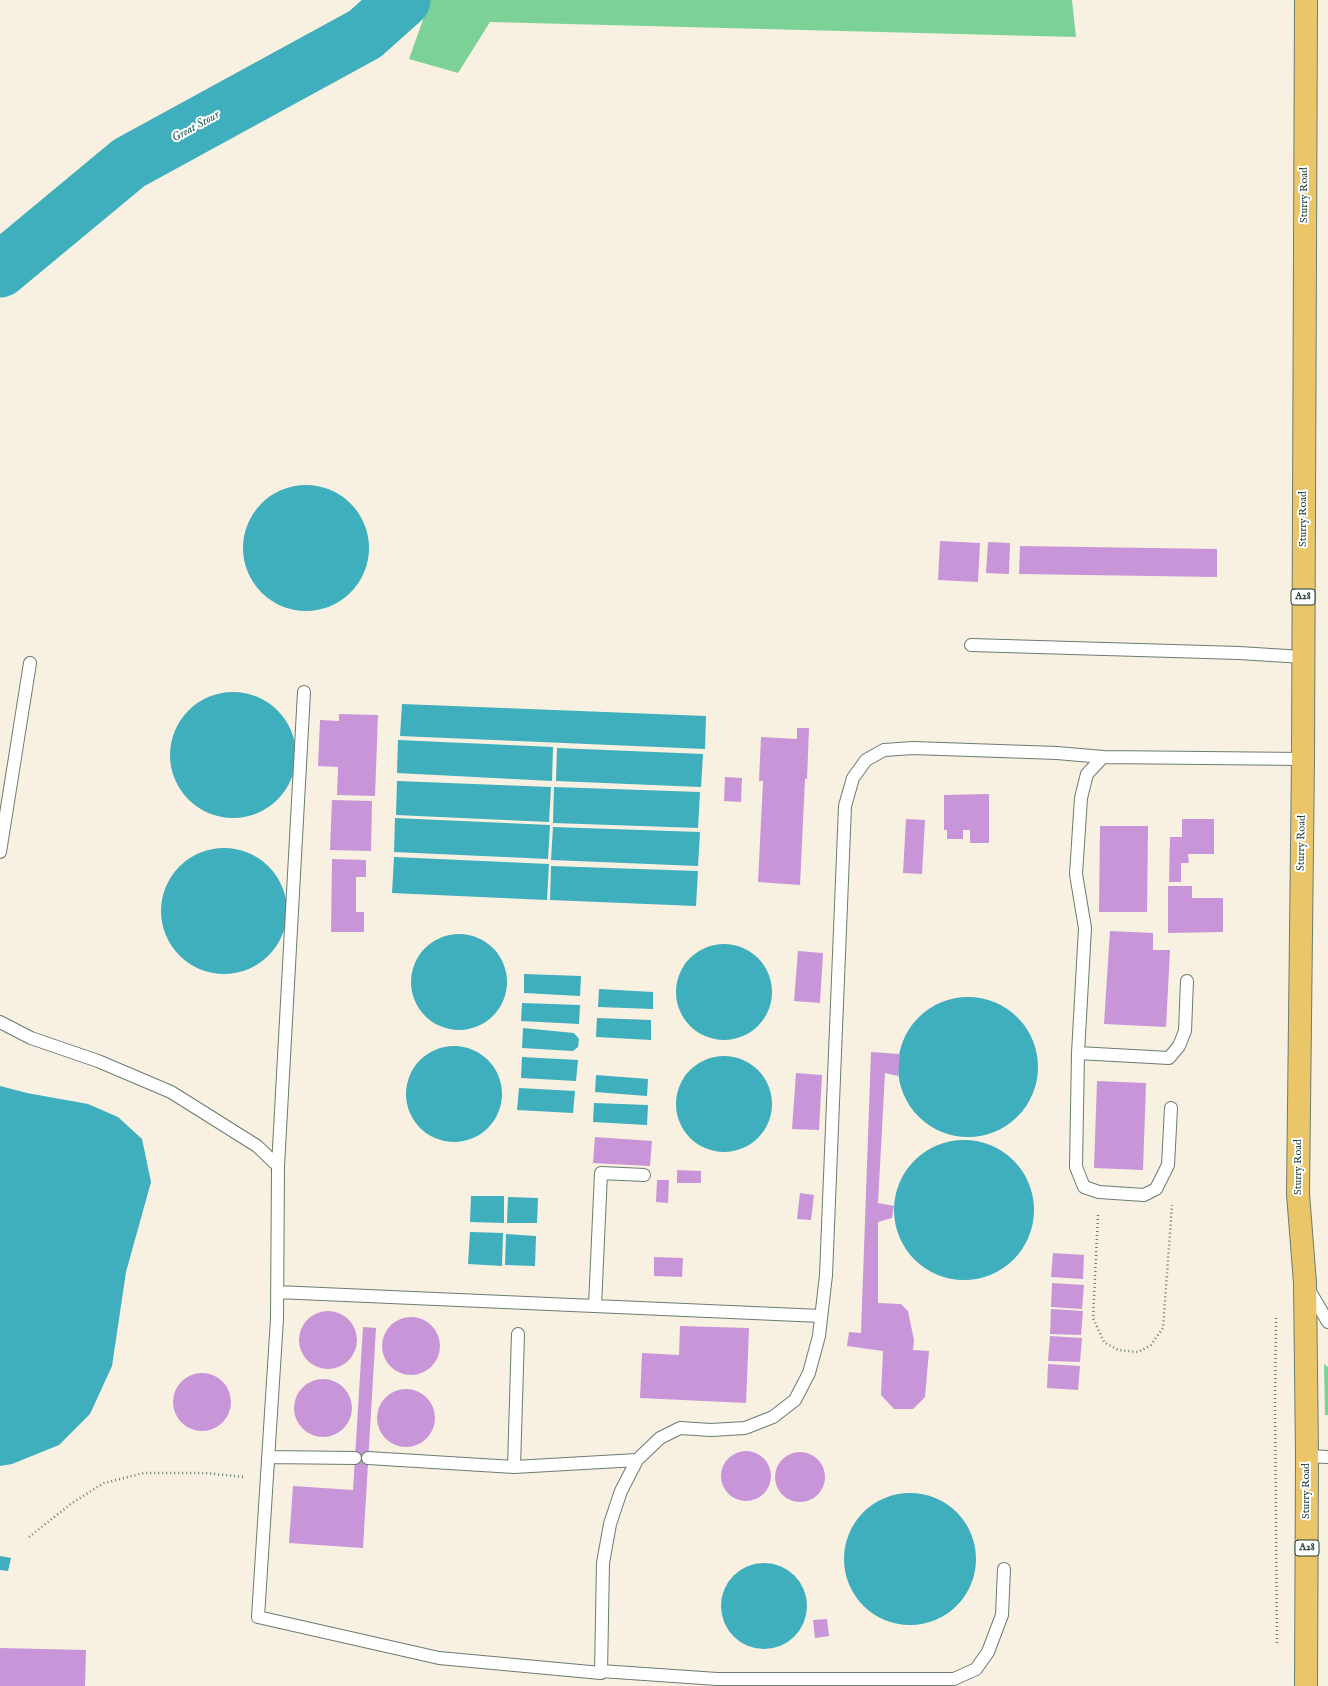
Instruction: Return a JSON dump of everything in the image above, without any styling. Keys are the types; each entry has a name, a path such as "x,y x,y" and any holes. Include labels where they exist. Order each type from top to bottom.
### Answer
{"highway":[{"name":"Sturry Road","path":"1306,0 1303,759 1298,1194 1318,1456 1306,1686"}],"lane":[{"path":"971,645 1231,653 1303,657"},
{"path":"0,852 30,663"},
{"path":"304,692 278,1166 277,1319 258,1617 440,1658 601,1673 601,1671 717,1679 954,1679 976,1669 988,1652 1002,1615 1004,1569"},
{"path":"601,1671 603,1563 610,1524 614,1511 621,1491 637,1460 660,1438 680,1428 711,1430 745,1428 773,1417 795,1400 809,1373 819,1336 826,1275 845,806 853,778 866,760 884,750 913,748 1057,753 1103,757 1303,759"},
{"path":"1103,757 1088,774 1081,798 1076,874 1084,928 1078,1053 1076,1167 1084,1186 1099,1192 1144,1195 1156,1189 1168,1165 1170,1108"},
{"path":"1078,1053 1169,1058 1179,1046 1185,1031 1187,981"},
{"path":"0,1022 31,1038 98,1061 171,1092 257,1146 278,1166"},
{"path":"595,1306 601,1173 644,1175"},
{"path":"1305,1283 1328,1322"},
{"path":"277,1292 821,1316"},
{"path":"514,1468 518,1334"},
{"path":"268,1457 355,1458"},
{"path":"368,1458 514,1468 637,1460"}],"path":[{"path":"1099,1192 1093,1318 1104,1342 1118,1350 1138,1352 1151,1345 1163,1328 1172,1202 1168,1165"},
{"path":"1276,1314 1275,1402 1277,1648"},
{"path":"29,1537 72,1503 104,1483 144,1474 204,1473 267,1479"}],"green space":[{"path":"430,0 1072,0 1076,37 490,22 458,73 409,59"},
{"path":"1324,1364 1328,1367 1328,1415 1325,1415"}],"water":[{"path":"312,485 336,492 351,503 362,518 368,536 368,560 362,578 351,593 336,604 318,610 300,611 276,604 261,593 250,578 244,560 243,542 250,518 261,503 276,492 294,486"},
{"path":"239,692 263,699 278,710 289,725 295,743 295,767 289,785 278,800 263,811 245,817 227,818 203,811 188,800 177,785 171,767 170,749 177,725 188,710 203,699 221,693"},
{"path":"402,704 706,716 705,749 400,736"},
{"path":"398,740 553,747 552,781 397,773"},
{"path":"557,748 703,754 701,787 556,781"},
{"path":"397,781 551,787 549,822 396,815"},
{"path":"554,787 700,792 698,828 553,823"},
{"path":"395,818 550,825 548,859 394,852"},
{"path":"553,827 700,832 698,866 551,860"},
{"path":"230,848 254,855 269,866 280,881 286,899 286,923 280,941 269,956 254,967 236,973 218,974 194,967 179,956 168,941 162,923 161,905 168,881 179,866 194,855 212,849"},
{"path":"394,857 549,864 547,900 392,893"},
{"path":"551,866 698,871 696,906 550,900"},
{"path":"459,934 477,938 486,942 493,948 499,955 503,964 507,982 503,1000 499,1009 493,1016 486,1022 477,1026 459,1030 441,1026 432,1022 425,1016 419,1009 415,1000 411,982 415,964 419,955 425,948 432,942 441,938"},
{"path":"724,944 742,948 751,952 758,958 764,965 768,974 772,992 768,1010 764,1019 758,1026 751,1032 742,1036 724,1040 706,1036 697,1032 690,1026 684,1019 680,1010 676,992 680,974 684,965 690,958 697,952 706,948"},
{"path":"524,974 581,976 580,996 524,993"},
{"path":"599,989 653,992 653,1009 598,1007"},
{"path":"968,997 988,1000 995,1003 1007,1009 1022,1023 1035,1047 1038,1067 1035,1087 1032,1094 1026,1106 1012,1121 988,1134 968,1137 948,1134 941,1131 929,1125 914,1111 901,1087 898,1067 901,1047 904,1040 910,1028 924,1013 948,1000"},
{"path":"522,1003 580,1005 579,1024 521,1021"},
{"path":"597,1018 651,1020 651,1040 596,1037"},
{"path":"523,1028 574,1033 579,1039 578,1047 573,1051 522,1048"},
{"path":"454,1046 472,1050 481,1054 488,1060 494,1067 498,1076 502,1094 498,1112 494,1121 488,1128 481,1134 472,1138 454,1142 436,1138 427,1134 420,1128 414,1121 410,1112 406,1094 410,1076 414,1067 420,1060 427,1054 436,1050"},
{"path":"724,1056 742,1060 751,1064 758,1070 764,1077 768,1086 772,1104 768,1122 764,1131 758,1138 751,1144 742,1148 724,1152 706,1148 697,1144 690,1138 684,1131 680,1122 676,1104 680,1086 684,1077 690,1070 697,1064 706,1060"},
{"path":"522,1057 578,1060 576,1081 521,1078"},
{"path":"596,1075 648,1079 647,1096 595,1092"},
{"path":"0,1086 27,1093 88,1104 118,1117 142,1139 151,1182 126,1272 112,1366 90,1414 59,1445 12,1464 0,1466"},
{"path":"519,1088 575,1091 573,1113 517,1110"},
{"path":"594,1103 648,1105 647,1125 593,1122"},
{"path":"964,1140 984,1143 991,1146 1003,1152 1018,1166 1031,1190 1034,1210 1031,1230 1028,1237 1022,1249 1008,1264 984,1277 964,1280 944,1277 937,1274 925,1268 910,1254 897,1230 894,1210 897,1190 900,1183 906,1171 920,1156 944,1143"},
{"path":"471,1196 504,1196 504,1223 470,1222"},
{"path":"508,1197 538,1198 537,1223 507,1223"},
{"path":"470,1232 503,1233 502,1266 468,1264"},
{"path":"506,1234 536,1236 535,1266 505,1265"},
{"path":"910,1493 935,1498 952,1508 961,1517 971,1534 976,1559 971,1584 961,1601 952,1610 935,1620 910,1625 885,1620 868,1610 859,1601 849,1584 844,1559 849,1534 859,1517 868,1508 885,1498"},
{"path":"0,1556 11,1558 8,1571 0,1570"},
{"path":"764,1563 781,1566 795,1575 804,1589 807,1606 804,1623 795,1637 781,1646 764,1649 747,1646 733,1637 724,1623 721,1606 724,1589 733,1575 747,1566"}],"building":[{"path":"940,541 980,543 978,582 938,580"},
{"path":"988,542 1010,543 1009,574 986,573"},
{"path":"1020,546 1217,549 1217,577 1019,574"},
{"path":"339,714 378,715 375,796 337,795 338,767 318,766 320,720 339,721"},
{"path":"797,728 809,728 800,885 758,882 763,781 759,781 761,737 797,739"},
{"path":"725,777 742,778 741,802 724,801"},
{"path":"989,794 989,843 970,843 970,830 963,830 963,839 947,839 947,830 944,830 944,795"},
{"path":"332,800 372,801 371,851 330,850"},
{"path":"906,819 925,820 922,874 903,873"},
{"path":"1182,819 1214,819 1214,854 1188,854 1189,863 1181,863 1181,882 1169,882 1170,837 1182,837"},
{"path":"1100,826 1148,826 1147,912 1099,912"},
{"path":"332,859 366,860 366,877 356,877 356,912 364,912 364,932 331,932"},
{"path":"1168,886 1192,886 1192,898 1223,898 1223,932 1168,933"},
{"path":"1110,931 1153,933 1153,950 1170,950 1166,1027 1104,1024"},
{"path":"798,951 823,953 820,1003 794,1001"},
{"path":"871,1052 900,1054 898,1076 885,1073 878,1203 894,1206 892,1218 878,1222 878,1303 901,1304 908,1311 914,1340 913,1350 929,1351 925,1397 913,1409 894,1409 881,1395 883,1351 847,1346 849,1332 861,1333"},
{"path":"796,1073 822,1075 819,1130 792,1129"},
{"path":"1097,1081 1146,1083 1143,1170 1094,1168"},
{"path":"595,1137 652,1141 650,1166 593,1163"},
{"path":"677,1170 701,1171 701,1183 677,1183"},
{"path":"657,1180 669,1180 668,1203 656,1202"},
{"path":"800,1193 814,1195 811,1220 797,1219"},
{"path":"1053,1253 1084,1255 1083,1279 1051,1277"},
{"path":"654,1257 683,1258 682,1277 654,1276"},
{"path":"1052,1283 1084,1285 1082,1309 1051,1307"},
{"path":"1051,1309 1083,1311 1081,1335 1050,1334"},
{"path":"322,1311 334,1311 349,1319 357,1334 357,1346 349,1361 334,1369 322,1369 307,1361 299,1346 299,1334 307,1319"},
{"path":"405,1317 417,1317 432,1325 440,1340 440,1352 432,1367 417,1375 405,1375 390,1367 382,1352 382,1340 390,1325"},
{"path":"680,1326 749,1328 746,1403 640,1398 642,1353 679,1355"},
{"path":"363,1327 376,1328 363,1548 289,1543 293,1486 353,1490"},
{"path":"1050,1336 1082,1338 1080,1362 1048,1361"},
{"path":"1048,1364 1080,1366 1078,1390 1047,1388"},
{"path":"196,1373 208,1373 223,1381 231,1396 231,1408 223,1423 208,1431 196,1431 181,1423 173,1408 173,1396 181,1381"},
{"path":"317,1379 329,1379 344,1387 352,1402 352,1414 344,1429 329,1437 317,1437 302,1429 294,1414 294,1402 302,1387"},
{"path":"400,1389 412,1389 427,1397 435,1412 435,1424 427,1439 412,1447 400,1447 385,1439 377,1424 377,1412 385,1397"},
{"path":"741,1451 751,1451 764,1458 771,1471 771,1481 764,1494 751,1501 741,1501 732,1497 725,1490 721,1481 721,1471 725,1462 732,1455"},
{"path":"795,1452 805,1452 818,1459 825,1472 825,1482 818,1495 805,1502 795,1502 786,1498 779,1491 775,1482 775,1472 779,1463 786,1456"},
{"path":"827,1619 829,1636 815,1638 813,1620"},
{"path":"0,1648 86,1650 85,1686 0,1686"}],"waterway":[{"name":"Great Stour","path":"0,270 129,163 365,34 403,0"}]}
